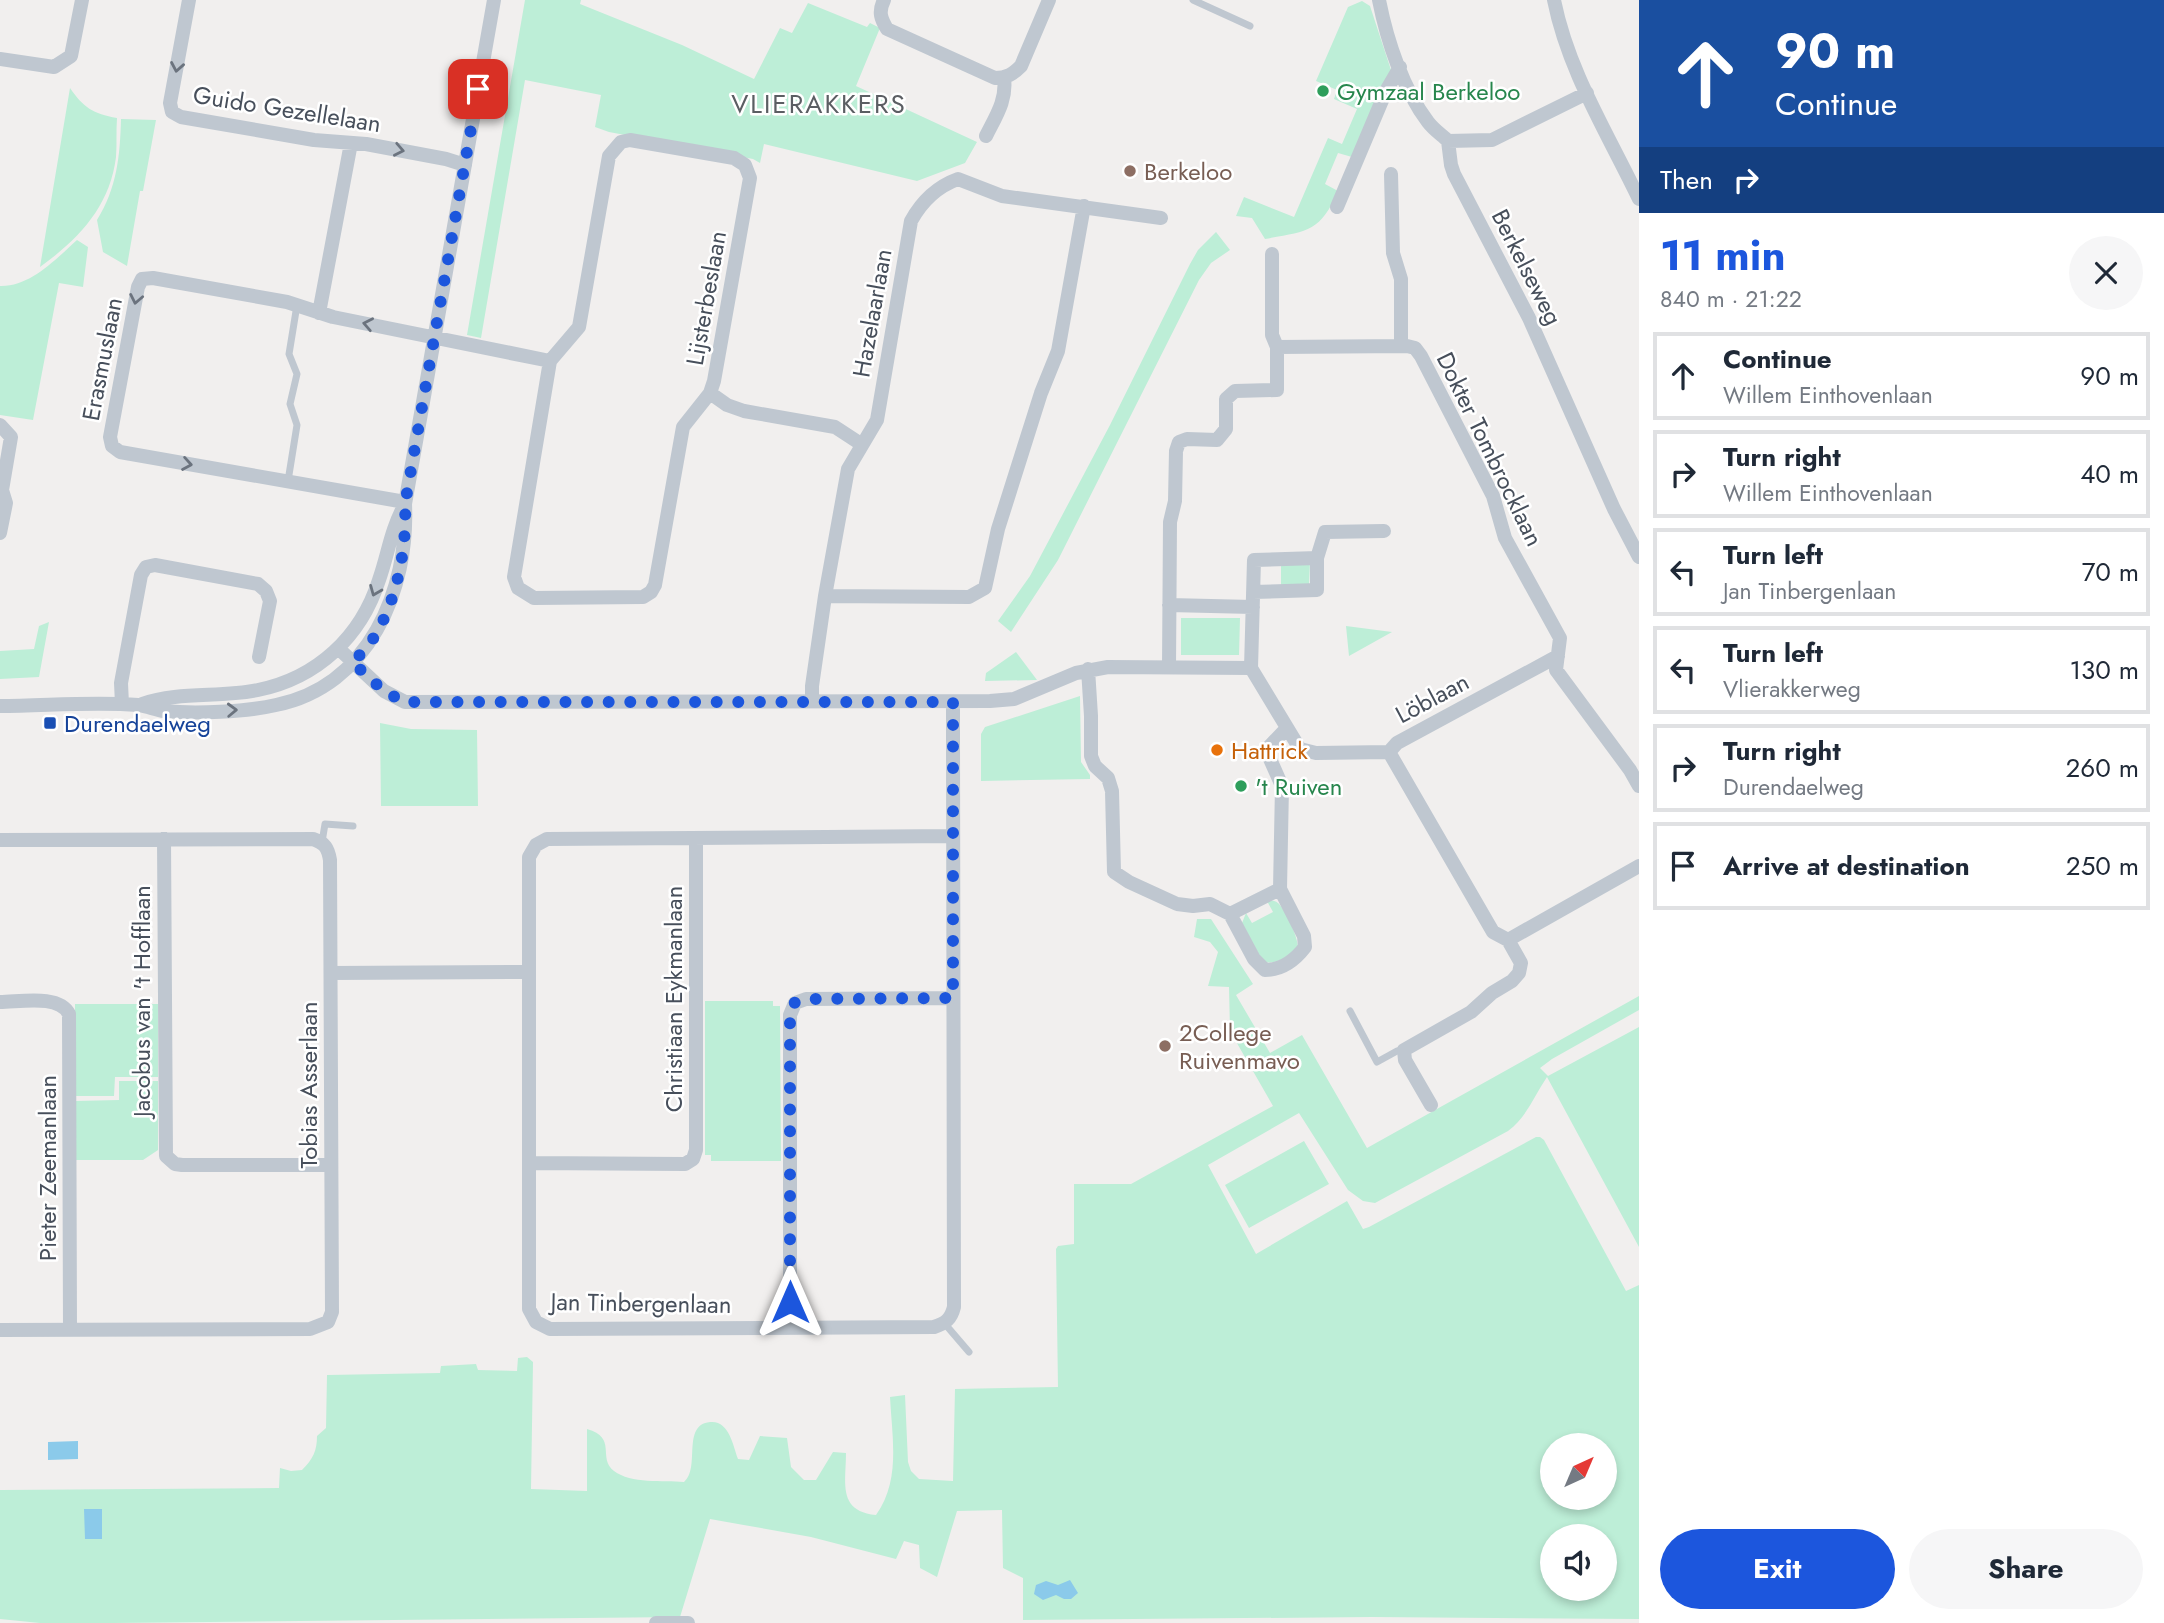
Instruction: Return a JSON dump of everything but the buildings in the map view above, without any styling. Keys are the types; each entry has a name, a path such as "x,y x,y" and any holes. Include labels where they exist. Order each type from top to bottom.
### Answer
{"street":[{"path":"0,59 54,67 71,56 82,0"},
{"name":"Guido Gezellelaan","path":"189,0 170,103 172,111 181,117 435,157 465,165"},
{"path":"0,706 140,705 176,711 238,710 280,705 305,696 330,681 371,643 393,592 406,529 405,503 494,0"},
{"path":"884,0 880,7 881,19 887,29 995,78 1004,78 1021,66 1049,0"},
{"path":"1379,0 1400,67 1424,116 1448,141 1492,140 1587,93"},
{"path":"1554,0 1564,41 1639,199"},
{"path":"1337,207 1383,98 1400,67"},
{"path":"986,136 1004,99 1004,78"},
{"name":"Lijsterbeslaan","path":"630,141 734,158 745,165 750,178 715,381 710,393 683,427 655,585 651,592 643,597 534,598 518,588 514,578 551,361 579,327 609,156 614,149 621,142 630,141"},
{"name":"Berkelseweg","path":"1448,141 1454,174 1528,318 1614,509 1639,557"},
{"path":"319,313 351,143"},
{"path":"1391,174 1393,253 1401,279 1401,346"},
{"name":"Hazelaarlaan","path":"812,701 825,596 848,469 877,420 911,221 920,205 930,194 958,179 1002,196 1161,218"},
{"path":"825,596 969,597 985,588 998,529 1041,393 1058,351 1084,206"},
{"path":"1169,667 1170,522 1175,501 1176,451 1179,442 1187,439 1217,440 1226,429 1226,399 1234,391 1277,390 1277,347 1272,335 1272,254"},
{"name":"Erasmuslaan","path":"405,503 120,452 111,446 110,437 138,287 142,279 153,278 297,305 319,313 435,337"},
{"path":"435,337 551,361"},
{"name":"Dokter Tombrocklaan","path":"1277,347 1415,348 1445,398 1464,442 1493,496 1505,538 1560,638 1558,656"},
{"path":"710,393 727,405 744,411 835,427 861,444"},
{"path":"0,425 11,437 1,491 6,503 0,533"},
{"path":"140,705 162,697 236,694 277,686 320,665 340,649 370,603 393,526 405,503"},
{"path":"1169,605 1253,600 1317,590 1317,558 1325,532 1384,531"},
{"path":"1317,558 1254,560 1251,668 1300,750 1316,753 1389,752"},
{"path":"122,705 121,683 141,575 146,567 155,565 258,584 266,591 270,601 259,657"},
{"path":"340,649 384,691 404,702 953,702 1014,699 1088,669 1251,668"},
{"path":"1558,656 1556,670 1564,683 1597,724 1639,786"},
{"name":"Löblaan","path":"1404,1050 1471,1012 1492,993 1512,981 1519,973 1521,963 1508,940 1493,932 1389,752 1397,743 1558,656"},
{"path":"1088,669 1091,756 1095,766 1108,778 1112,791 1114,872 1129,883 1177,904 1210,904 1230,914 1254,959 1265,970 1275,970 1298,957 1305,947 1304,936 1280,888 1282,786 1266,750 1286,729"},
{"path":"945,1324 954,1307 953,702"},
{"name":"Jan Tinbergenlaan","path":"945,1324 934,1327 550,1329 536,1322 529,1309 528,857 536,845 547,839 953,836"},
{"name":"Christiaan Eykmanlaan","path":"529,1163 685,1164 693,1159 696,1150 696,838"},
{"name":"Jacobus van 't Hofflaan","path":"164,839 165,1149 169,1160 182,1165 331,1165"},
{"path":"0,840 313,839 322,842"},
{"name":"Tobias Asserlaan","path":"0,1330 310,1329 328,1322 332,1312 331,860 328,849 322,842"},
{"path":"1508,940 1639,866"},
{"path":"1230,914 1280,888"},
{"path":"331,973 529,972"},
{"path":"790,1328 790,1015 794,1003 806,999 953,998"},
{"name":"Pieter Zeemanlaan","path":"0,1002 56,1002 65,1006 69,1014 70,1330"},
{"path":"1404,1050 1405,1060 1431,1105"},
{"path":"656,1623 688,1623"}],"lane":[{"path":"1193,0 1250,26"},
{"path":"288,482 297,425 290,404 297,374 289,354 297,305"},
{"path":"322,842 325,824 353,826"},
{"path":"1350,1011 1377,1062 1404,1050"},
{"path":"945,1324 969,1352"}],"green space":[{"path":"525,0 581,0 580,4 682,45 754,79 780,28 792,33 808,3 867,27 870,23 880,28 856,86 977,142 965,163 917,181 764,144 760,163 753,159 609,132 595,127 601,95 525,80 481,338 467,335"},
{"path":"1362,1 1370,6 1391,70 1352,157 1338,153 1325,184 1338,191 1325,215 1310,228 1265,239 1252,218 1236,216 1244,197 1294,217 1328,138 1342,144 1357,109 1334,99 1337,90 1316,81 1348,7"},
{"path":"70,88 89,109 117,118 113,175 100,206 80,233 40,267"},
{"path":"121,119 156,120 127,266 103,252 97,220 113,184 120,146"},
{"path":"1216,232 1230,250 1211,263 1199,280 1058,560 1011,632 998,621 1030,576 1110,425 1190,264 1198,250"},
{"path":"77,240 88,247 83,287 59,283 33,420 0,415 0,286 22,282 32,277"},
{"path":"1310,562 1309,585 1281,585 1281,563"},
{"path":"1181,618 1240,618 1239,655 1181,655"},
{"path":"49,622 39,677 0,679 0,651 34,649 39,626"},
{"path":"1346,626 1392,632 1349,656"},
{"path":"1016,652 1037,680 985,681 986,673"},
{"path":"1080,696 1081,762 1090,779 981,781 981,734 985,727"},
{"path":"380,723 411,729 477,730 478,806 381,806"},
{"path":"1267,901 1275,901 1281,906 1291,923 1298,946 1283,959 1268,963 1263,962 1242,923 1246,913 1252,923 1273,912"},
{"path":"1197,919 1211,919 1253,984 1236,995 1270,1053 1302,1035 1367,1148 1639,996 1639,1010 1540,1068 1548,1076 1639,1027 1639,1247 1547,1077 1525,1113 1508,1131 1375,1203 1363,1201 1348,1190 1299,1113 1208,1165 1256,1254 1347,1201 1363,1229 1369,1227 1536,1137 1544,1140 1626,1291 1639,1285 1639,1619 1372,1617 1023,1620 1023,1578 1003,1568 1002,1510 957,1511 937,1577 920,1568 919,1545 904,1541 896,1559 811,1537 710,1519 680,1617 114,1623 40,1623 0,1619 0,1490 279,1488 280,1468 302,1470 314,1454 317,1436 326,1428 327,1375 440,1373 441,1366 476,1364 478,1370 517,1371 518,1358 527,1357 533,1362 531,1489 587,1491 587,1429 602,1438 609,1466 621,1475 638,1480 684,1482 689,1476 696,1431 701,1425 716,1422 729,1434 738,1459 749,1460 760,1436 787,1438 791,1467 804,1480 816,1480 833,1452 846,1453 845,1484 849,1501 855,1508 876,1515 884,1502 892,1473 890,1397 905,1395 908,1462 911,1471 919,1479 953,1481 955,1389 1058,1387 1056,1249 1058,1246 1074,1244 1074,1184 1131,1184 1273,1106 1230,1031 1229,987 1208,986 1218,952 1210,942 1194,937"},
{"path":"705,1001 773,1001 773,1006 780,1006 781,1161 711,1161 711,1155 705,1155"},
{"path":"75,1004 158,1004 158,1077 115,1077 114,1096 75,1096"},
{"path":"119,1081 158,1081 158,1150 143,1160 75,1160 75,1101 119,1100"},
{"path":"1304,1141 1329,1184 1249,1228 1225,1185"}],"water":[{"path":"78,1441 78,1459 48,1460 48,1442"},
{"path":"84,1509 102,1509 102,1539 85,1539"},
{"path":"1070,1580 1078,1593 1071,1599 1056,1595 1043,1600 1034,1594 1036,1585 1046,1581 1058,1585"}],"place":[{"name":"Gymzaal Berkeloo","path":"1323,91"},
{"name":"Berkeloo","path":"1130,171"},
{"name":"Durendaelweg","path":"50,723"},
{"name":"Hattrick","path":"1217,750"},
{"name":"'t Ruiven","path":"1241,786"},
{"name":"2College Ruivenmavo","path":"1165,1046"}],"district":[{"name":"VLIERAKKERS","path":"819,104"}],"route":[{"path":"478,89 405,504 406,529 396,582 386,612 371,643 352,662 384,691 404,702 953,702 953,998 806,999 794,1003 790,1015 790,1302"}]}
